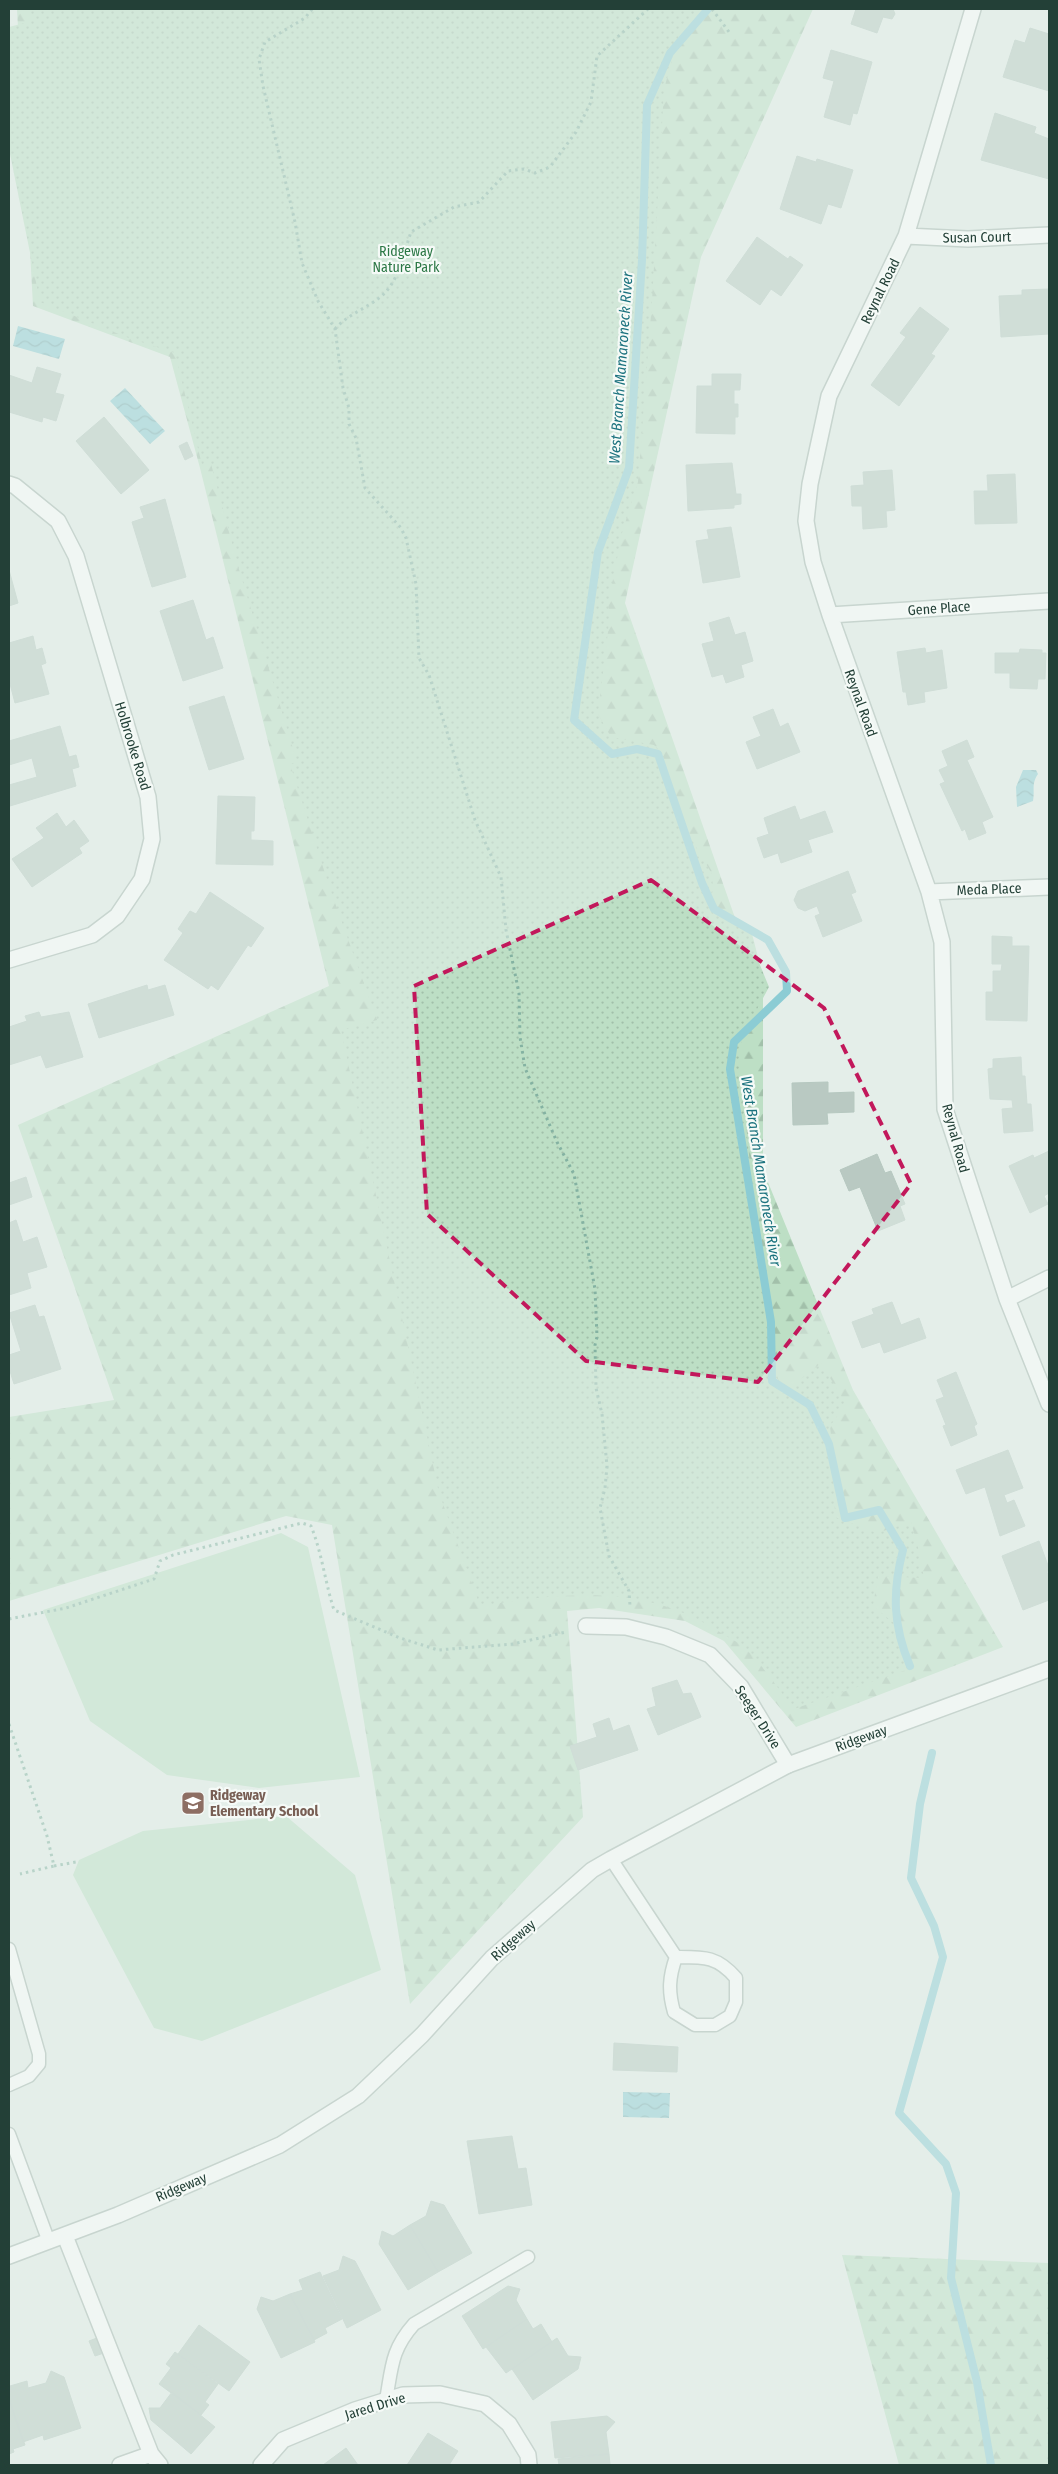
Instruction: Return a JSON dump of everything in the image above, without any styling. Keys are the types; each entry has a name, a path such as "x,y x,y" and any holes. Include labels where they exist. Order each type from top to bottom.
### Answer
{"street":[{"name":"Reynal Road","path":"973,9 906,236 829,396 810,484 806,521 813,562 929,892 942,942 945,1109 1007,1299 1049,1404"},
{"name":"Susan Court","path":"906,236 968,240 1049,235"},
{"name":"Holbrooke Road","path":"9,484 16,486 58,521 76,556 148,797 152,839 142,879 117,916 92,935 9,960"},
{"name":"Gene Place","path":"830,614 1049,600"},
{"name":"Meda Place","path":"929,892 1049,887"},
{"path":"1007,1299 1049,1278"},
{"name":"Seeger Drive","path":"586,1626 626,1627 666,1637 710,1655 741,1687 788,1765"},
{"name":"Ridgeway","path":"9,2256 65,2236 280,2145 358,2096 422,2035 492,1958 592,1870 611,1859 788,1765 1049,1669"},
{"path":"65,2236 156,2460 120,2465"},
{"name":"Jared Drive","path":"261,2465 283,2440 355,2410 403,2395 440,2394 485,2404 509,2424 528,2454 528,2465"}],"lane":[{"path":"611,1859 676,1957"},
{"path":"9,1949 39,2054 39,2064 29,2076 9,2085"},
{"path":"676,1957 700,1957 723,1964 736,1978 736,2002 730,2016 715,2024 695,2025 674,2012 669,1997 669,1976 676,1957"},
{"path":"9,2134 49,2242"},
{"path":"386,2400 394,2352 414,2324 528,2257"}],"path":[{"path":"312,9 305,18 265,42 258,59 302,263 318,301 335,329 343,388 349,408 350,424 356,438 365,488 401,528 406,538 416,584 420,658 429,675 475,820 501,877 506,930 520,994 520,1037 525,1068 557,1142 574,1174 595,1289 597,1337 595,1345 596,1388 602,1414 607,1466 606,1488 600,1508 604,1541 609,1556 629,1591 631,1601 626,1627"},
{"path":"335,329 343,320 381,297 397,277 411,232 454,207 479,202 508,171 524,169 535,174 550,167 565,149 591,102 597,56 648,9"},
{"path":"712,9 729,32"},
{"path":"9,1619 66,1608 154,1578 160,1561 174,1555 302,1523 311,1526 319,1545 323,1575 334,1610 400,1638 438,1650 513,1644 553,1637 586,1626"},
{"path":"9,1724 47,1836 54,1866"},
{"path":"20,1874 76,1862"}],"highlighted area":[{"path":"651,880 824,1008 911,1184 758,1382 586,1361 427,1214 414,986"}],"green space":[{"name":"Ridgeway Nature Park","path":"17,9 813,9 701,257 625,603 763,998 763,1170 853,1390 1003,1647 796,1727 724,1641 685,1621 599,1608 567,1611 583,1817 410,2004 332,1525 286,1516 9,1601 9,1417 114,1400 18,1125 329,986 200,468 170,357 33,306"},
{"name":"Ridgeway Nature Park","path":"30,9 700,9 682,25 664,89 652,302 638,482 622,533 608,605 610,615 598,714 611,737 654,745 662,753 677,805 692,840 712,874 713,890 709,902 723,916 750,926 760,965 769,987 743,1035 739,1052 753,1195 766,1287 772,1349 781,1395 821,1363 846,1404 830,1426 833,1452 835,1517 877,1533 911,1522 924,1578 878,1576 873,1606 895,1624 908,1655 909,1669 794,1709 744,1647 690,1616 661,1605 632,1599 572,1596 511,1601 480,1606 439,1493 341,1030 377,1020 330,889 290,764 297,762 238,566 210,460 202,465 175,353 126,337 40,302 9,149 9,27 32,21"},
{"path":"281,1533 308,1547 360,1777 259,1788 167,1775 90,1721 43,1610"},
{"path":"286,1816 355,1875 381,1970 202,2041 154,2028 73,1875 79,1860 143,1831"},
{"path":"842,2255 1049,2263 1049,2465 899,2465"}],"water":[{"path":"18,326 65,339 59,359 13,346"},
{"path":"125,388 165,431 150,444 110,401"},
{"path":"1023,770 1036,770 1038,774 1034,784 1033,801 1017,807 1016,787"},
{"path":"623,2092 670,2093 669,2118 623,2117"}],"building":[{"path":"856,9 893,9 895,14 892,19 883,17 877,33 851,24"},
{"path":"1030,28 1049,34 1049,91 1003,77 1015,40 1025,43"},
{"path":"831,50 872,62 857,114 853,113 850,125 824,117 834,81 823,78"},
{"path":"995,113 1036,127 1034,133 1049,139 1049,179 981,160"},
{"path":"797,156 816,162 817,159 853,170 841,208 828,204 821,224 780,209"},
{"path":"757,237 788,259 790,256 803,265 781,296 771,289 760,305 726,281"},
{"path":"1049,289 1049,334 1001,337 999,296 1022,295 1022,290"},
{"path":"920,307 949,329 931,354 935,356 899,406 871,385 906,337 900,333"},
{"path":"37,367 61,374 55,393 64,395 56,421 43,417 42,422 9,412 9,375 32,383"},
{"path":"712,374 741,374 740,390 734,390 734,404 738,404 738,417 735,417 735,434 696,433 697,386 712,386"},
{"path":"104,417 149,470 121,494 76,441"},
{"path":"187,442 193,456 185,460 179,446"},
{"path":"732,463 736,494 741,494 741,504 734,505 734,508 688,511 686,465"},
{"path":"892,470 895,510 886,511 887,527 863,529 862,506 852,506 851,486 864,485 863,472"},
{"path":"1015,474 1017,523 975,524 974,491 988,491 987,475"},
{"path":"165,499 186,577 152,587 132,522 144,518 140,507"},
{"path":"731,527 740,577 703,583 696,541 709,539 707,530"},
{"path":"9,570 18,603 9,606"},
{"path":"193,600 206,640 213,637 223,668 183,681 160,611"},
{"path":"729,617 735,635 745,632 753,661 741,665 744,677 726,683 723,674 712,677 702,644 714,641 709,623"},
{"path":"33,636 36,650 42,648 46,663 41,665 49,694 15,703 9,680 9,643"},
{"path":"925,648 926,653 942,650 947,688 924,692 925,702 908,705 906,692 903,692 897,652"},
{"path":"1020,649 1042,650 1042,653 1046,653 1045,679 1038,679 1037,689 1010,688 1010,673 995,673 995,653 1019,653"},
{"path":"224,696 244,759 209,770 189,707"},
{"path":"773,709 780,727 788,723 800,752 757,769 746,742 761,736 753,717"},
{"path":"60,726 69,757 76,755 79,767 72,769 76,786 10,806 9,785 37,777 32,758 9,765 9,741"},
{"path":"967,740 974,757 967,760 993,817 982,822 986,833 969,840 965,829 962,831 940,784 945,782 939,770 948,766 942,751"},
{"path":"218,796 255,797 254,831 251,831 251,840 273,841 273,865 216,864"},
{"path":"795,806 800,820 825,811 833,832 808,840 812,852 781,863 778,853 764,858 757,838 769,834 764,818"},
{"path":"57,813 66,827 74,820 89,841 79,848 82,853 32,887 12,859 44,838 36,828"},
{"path":"848,871 856,892 851,894 862,921 823,937 815,916 820,914 817,906 805,911 798,908 794,900 798,891"},
{"path":"210,892 264,928 251,947 248,945 218,990 211,985 208,989 164,960 183,933 178,929 190,911 196,914"},
{"path":"992,936 1012,937 1012,946 1029,946 1027,1021 986,1020 986,992 993,992 993,971 1001,971 1002,964 992,964"},
{"path":"147,985 148,990 165,985 174,1015 99,1038 88,1004"},
{"path":"39,1012 41,1017 69,1012 83,1057 46,1068 41,1055 9,1065 9,1027 27,1021 25,1016"},
{"path":"1021,1057 1022,1076 1025,1076 1027,1104 1031,1104 1033,1131 1004,1133 1002,1109 1013,1108 1012,1100 990,1099 988,1069 993,1068 993,1059"},
{"path":"828,1082 828,1093 854,1092 854,1112 827,1113 828,1124 793,1125 792,1083"},
{"path":"1049,1151 1049,1193 1044,1196 1048,1204 1030,1213 1009,1166 1033,1155 1034,1158"},
{"path":"877,1154 885,1173 891,1171 905,1204 900,1206 905,1220 878,1231 860,1187 849,1191 840,1170"},
{"path":"26,1177 32,1197 9,1205 9,1183"},
{"path":"16,1220 23,1242 37,1237 47,1267 27,1273 31,1288 9,1295 9,1223"},
{"path":"892,1302 901,1325 919,1318 926,1338 884,1353 880,1342 862,1348 852,1322 874,1314 872,1309"},
{"path":"35,1305 39,1317 44,1316 61,1369 14,1384 9,1368 9,1355 21,1351 9,1313"},
{"path":"956,1372 977,1424 974,1426 977,1435 951,1446 943,1426 946,1425 936,1400 944,1397 937,1380"},
{"path":"1008,1450 1023,1488 1004,1495 1007,1503 1014,1500 1025,1526 1000,1536 985,1487 966,1494 956,1470"},
{"path":"1039,1541 1049,1568 1047,1572 1049,1578 1049,1600 1023,1610 1002,1556"},
{"path":"677,1680 683,1694 691,1693 701,1717 658,1735 647,1709 656,1706 652,1688"},
{"path":"609,1718 613,1731 629,1725 638,1750 578,1770 570,1746 597,1737 593,1724"},
{"path":"614,2043 678,2047 677,2072 613,2070"},
{"path":"512,2136 518,2169 526,2168 532,2205 479,2214 467,2141"},
{"path":"431,2201 444,2205 472,2253 438,2272 410,2225 426,2216"},
{"path":"410,2225 438,2272 408,2290 379,2244 382,2231 393,2236"},
{"path":"343,2256 355,2261 381,2310 347,2328 323,2276 339,2270"},
{"path":"320,2272 342,2319 325,2328 327,2333 314,2340 290,2294 303,2290 299,2280"},
{"path":"508,2286 520,2289 516,2300 527,2319 483,2349 462,2316"},
{"path":"290,2294 315,2342 281,2358 257,2309 261,2297 273,2301"},
{"path":"527,2319 533,2329 541,2324 552,2342 506,2373 486,2347"},
{"path":"199,2325 250,2362 229,2391 178,2354"},
{"path":"102,2336 107,2352 95,2356 89,2341"},
{"path":"557,2338 568,2356 581,2357 578,2369 533,2400 512,2369"},
{"path":"175,2352 218,2384 205,2402 209,2405 201,2415 159,2384 171,2368 166,2364"},
{"path":"51,2371 64,2377 81,2428 44,2440 43,2435 23,2442 9,2399 10,2386 27,2381 28,2388 46,2383"},
{"path":"172,2392 215,2427 191,2454 151,2420 149,2408 160,2408"},
{"path":"9,2399 25,2445 13,2449 14,2452 9,2454"},
{"path":"607,2416 615,2422 606,2432 609,2454 555,2458 551,2422"},
{"path":"428,2433 458,2451 449,2465 407,2465"},
{"path":"346,2448 358,2465 323,2465"},
{"path":"609,2454 610,2465 559,2465 558,2459"}],"waterway":[{"name":"West Branch Mamaroneck River","path":"708,9 670,53 647,105 642,260 629,468 598,552 574,720 612,754 637,749 658,754 702,883 714,909 768,940 786,972 787,991 734,1042 730,1069 771,1322 772,1381 810,1405 829,1444 845,1518 879,1510 903,1550 897,1580 896,1609 900,1637 910,1666"},
{"name":"West Branch Mamaroneck River","path":"932,1753 920,1804 911,1878 934,1926 943,1957 899,2113 946,2164 956,2193 951,2278 977,2382 991,2465"}],"place":[{"name":"Ridgeway Elementary School","path":"193,1803"}]}
